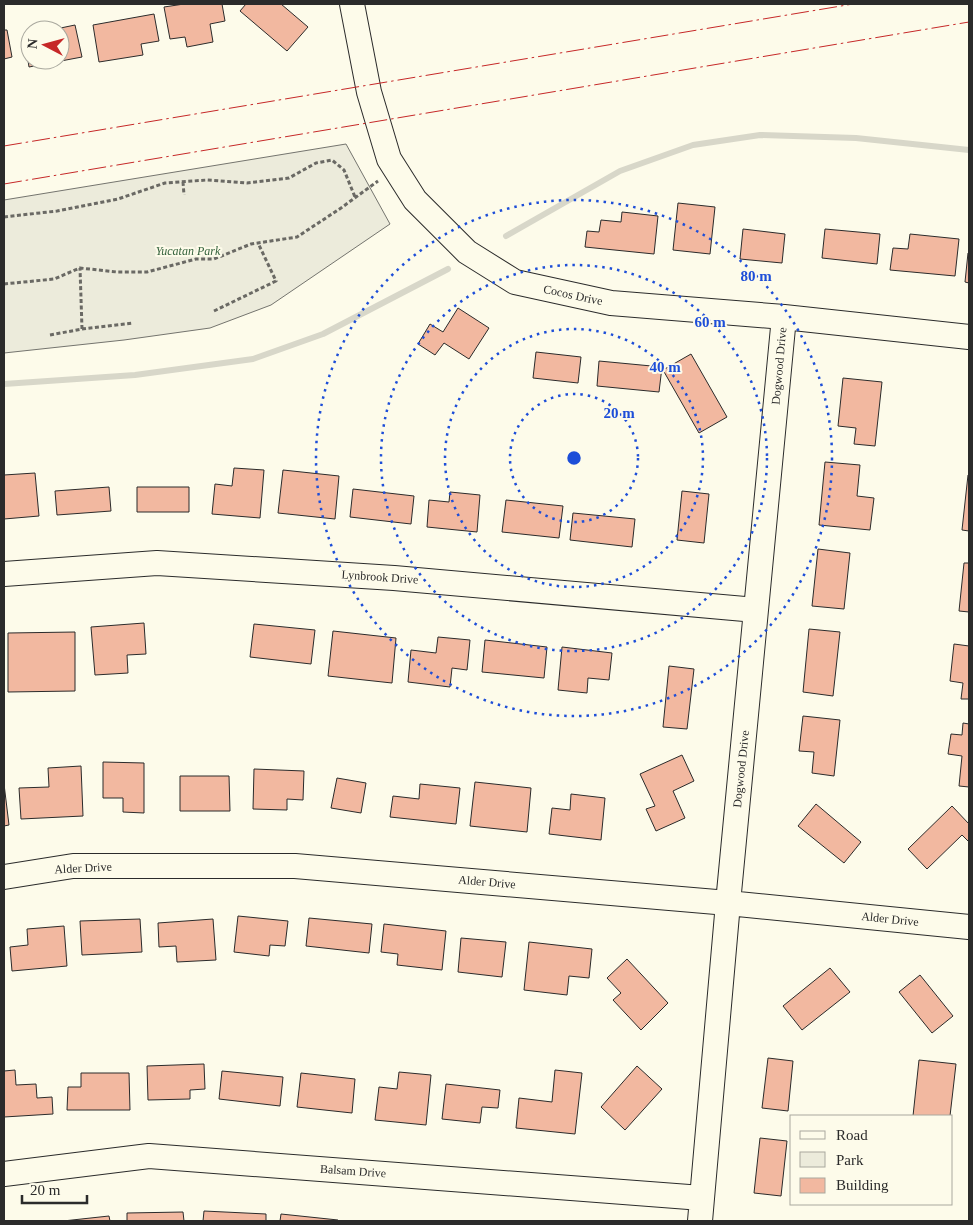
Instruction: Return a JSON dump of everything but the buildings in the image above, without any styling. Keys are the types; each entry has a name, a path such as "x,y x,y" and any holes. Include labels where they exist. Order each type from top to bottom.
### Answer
{"street":[{"name":"Cocos Drive","path":"352,4 369,92 389,159 394,168 415,200 467,252 514,282 611,303 784,317 969,337"},
{"name":"Dogwood Drive","path":"700,1221 728,903 784,317"},
{"name":"Lynbrook Drive","path":"4,574 157,563 394,578 756,610"},
{"name":"Alder Drive","path":"4,877 73,866 294,866 728,903 969,927"},
{"name":"Balsam Drive","path":"4,1174 149,1156 702,1198"}],"path":[{"path":"4,217 58,211 109,201 165,183 207,180 248,183 289,178 316,163 332,160 344,170 356,197"},
{"path":"4,284 54,279 80,268 117,272 146,272 196,259 214,259 258,243 297,237 356,197 394,168"},
{"path":"183,182 184,195"},
{"path":"214,311 276,281 258,243"},
{"path":"80,268 82,329"},
{"path":"50,335 133,323"}],"green space":[{"name":"Yucatan Park","path":"346,144 390,224 271,305 210,328 124,340 4,353 4,200"}],"waterway":[{"path":"506,236 620,171 693,145 760,135 856,138 969,150"},
{"path":"4,384 135,375 253,359 323,334 448,269"}],"power":[{"path":"4,146 853,4"},
{"path":"4,184 969,22"}]}
